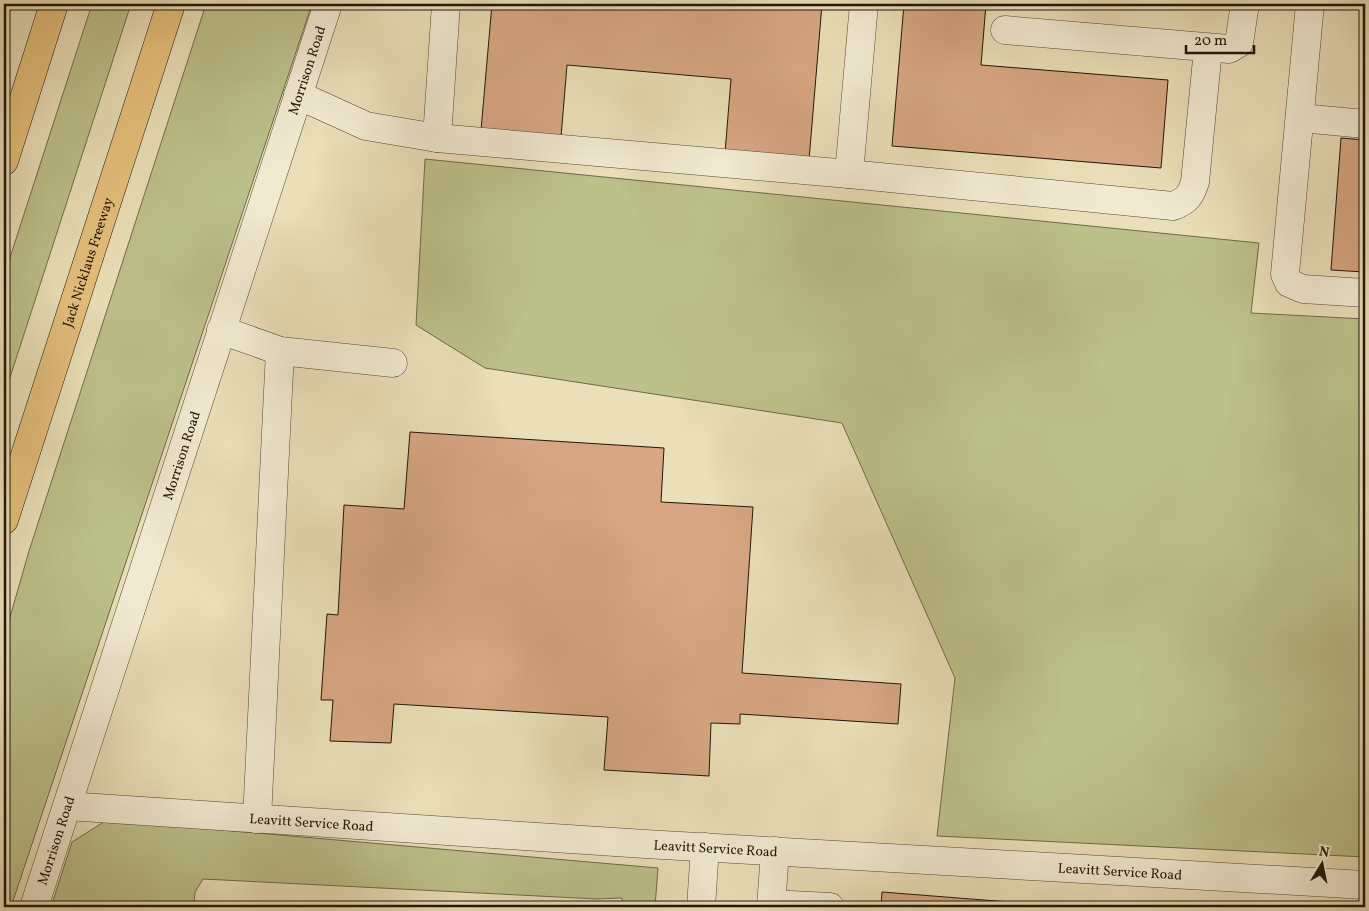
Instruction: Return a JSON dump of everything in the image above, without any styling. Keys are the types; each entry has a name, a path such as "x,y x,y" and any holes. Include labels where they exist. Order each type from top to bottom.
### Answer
{"highway":[{"path":"4,161 54,4"},
{"name":"Jack Nicklaus Freeway","path":"4,520 171,4"}],"street":[{"name":"Morrison Road","path":"34,907 328,4"},
{"path":"437,138 446,4"},
{"path":"849,174 864,4"},
{"path":"1005,30 1208,49 1229,49 1239,43 1245,4"},
{"path":"1310,4 1285,274 1290,283 1303,289 1365,293"},
{"path":"298,96 366,126 437,138 849,174 1173,206 1182,203 1190,195 1196,182 1208,49"},
{"path":"1300,118 1365,124"},
{"path":"221,330 280,351 393,363"},
{"path":"257,818 280,351"},
{"name":"Leavitt Service Road","path":"67,806 705,847 1365,885"},
{"path":"701,907 705,847"},
{"path":"775,851 771,906 830,907"}],"green space":[{"path":"92,4 131,4 4,396 4,276"},
{"path":"206,4 312,4 11,907 4,907 4,638 29,551"},
{"path":"425,159 1259,243 1251,313 1365,319 1365,857 937,836 955,678 842,423 485,368 416,325"},
{"path":"107,820 658,868 655,907 622,907 622,898 597,899 203,879 195,892 194,907 51,907 72,842"}],"building":[{"path":"492,4 822,4 809,160 725,153 731,79 567,65 561,137 481,130"},
{"path":"904,4 986,4 981,65 1168,80 1161,168 892,146"},
{"path":"1174,4 1210,4 1210,7"},
{"path":"1341,138 1365,140 1365,272 1331,270"},
{"path":"410,432 664,448 661,502 753,507 742,673 901,684 898,724 740,714 740,724 711,723 709,776 604,770 608,717 394,704 391,743 330,741 333,700 321,700 327,614 338,615 344,505 404,509"},
{"path":"882,892 1073,907 881,907"}]}
